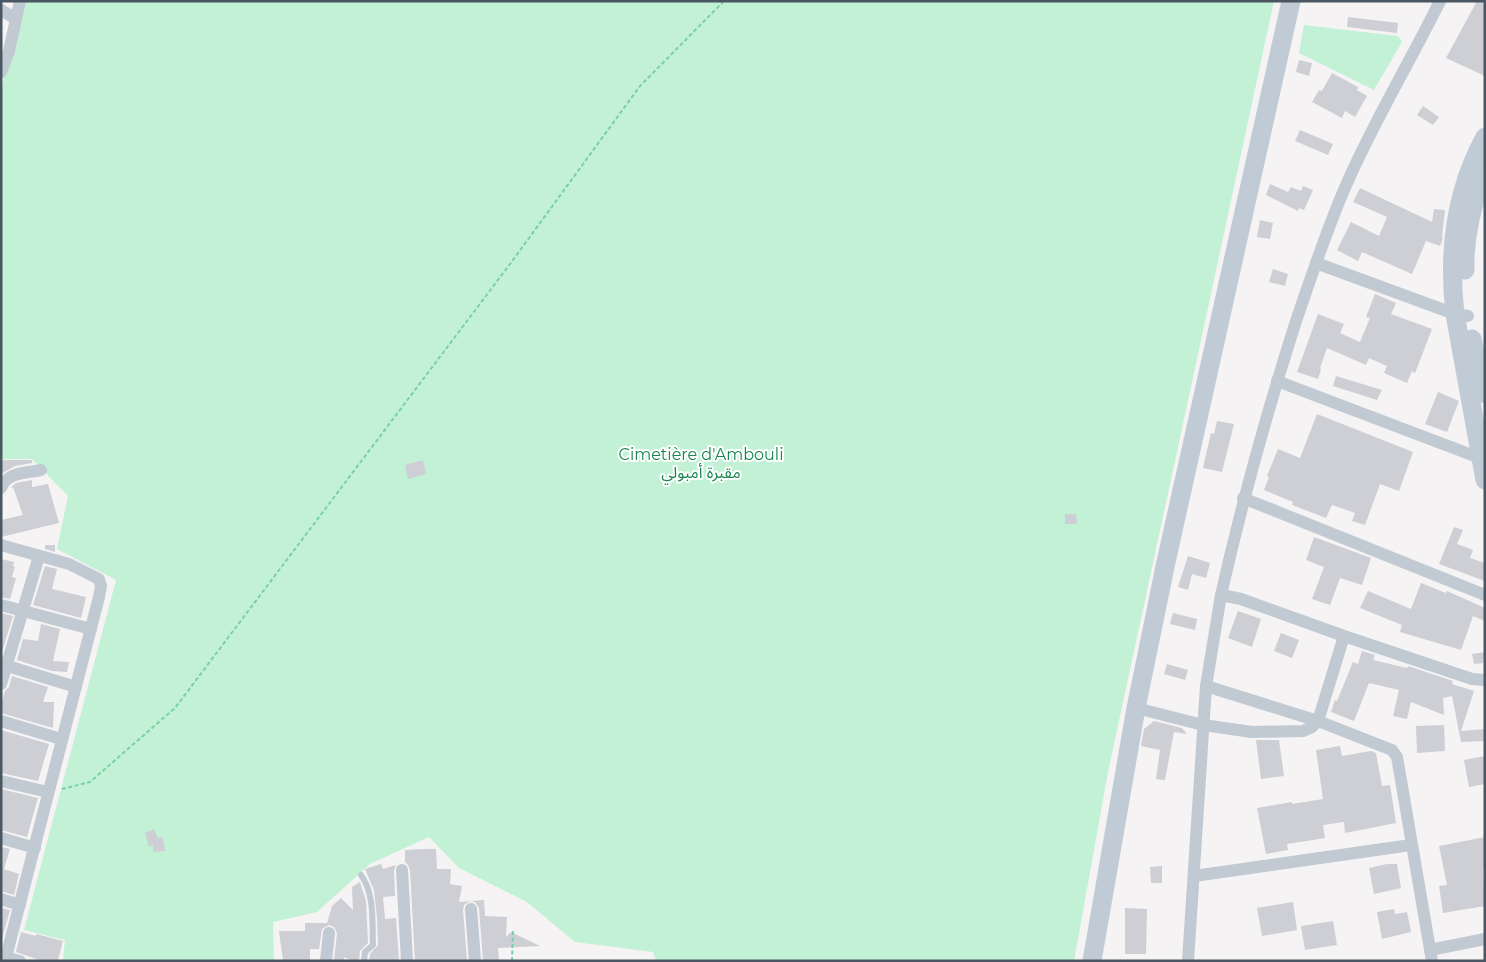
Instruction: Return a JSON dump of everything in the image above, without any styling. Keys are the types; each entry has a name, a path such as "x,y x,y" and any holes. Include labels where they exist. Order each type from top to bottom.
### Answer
{"street":[{"path":"1,72 9,51 20,1"},
{"path":"1092,961 1136,708 1166,562 1291,1"},
{"path":"1188,961 1206,686 1221,595 1243,498 1277,381 1316,263 1347,183 1384,106 1440,1"},
{"path":"1,10 16,19"},
{"path":"1485,137 1476,154 1458,204 1452,251 1452,290 1473,350 1480,401 1485,480"},
{"path":"1462,315 1465,294 1464,254 1471,208 1483,181"},
{"path":"1316,263 1462,315"},
{"path":"1277,381 1483,459"},
{"path":"1,488 5,480 10,476 41,470"},
{"path":"1243,498 1485,595"},
{"path":"1,545 69,564 99,579 101,586 35,848 4,958 20,961"},
{"path":"1,684 4,665 40,556"},
{"path":"1221,595 1241,599 1472,679 1485,680"},
{"path":"1,605 91,629"},
{"path":"1136,708 1203,725 1252,732 1303,732 1318,721 1344,636"},
{"path":"4,665 76,687"},
{"path":"1206,686 1318,721 1392,750 1397,757 1431,955 1485,939"},
{"path":"1,721 61,739"},
{"path":"1,781 48,792"},
{"path":"1,838 35,848"},
{"path":"1194,876 1411,845"},
{"path":"402,870 407,961"},
{"path":"1,899 20,905"},
{"path":"471,909 475,961"},
{"path":"326,961 329,933"}],"lane":[{"path":"361,875 367,883 371,899 373,945 365,952 364,961"}],"path":[{"path":"48,792 90,782 175,708 510,264 640,86 724,1"},
{"path":"512,961 513,929"}],"green space":[{"name":"Cimetière d'Ambouli مقبرة أمبولي","path":"22,1 1274,1 1108,772 1074,961 656,961 653,952 575,942 527,902 459,868 429,837 370,864 317,912 273,922 274,961 63,961 65,940 24,930 116,580 57,549 68,496 32,459 2,459 1,91"},
{"path":"1304,25 1398,36 1402,42 1374,90 1299,53"}],"building":[{"path":"1477,1 1485,1 1485,76 1446,58"},
{"path":"1348,17 1398,23 1397,33 1347,27"},
{"path":"1299,60 1312,63 1309,76 1296,72"},
{"path":"1332,73 1358,87 1357,90 1367,96 1355,117 1345,111 1342,118 1312,102 1319,90 1322,91"},
{"path":"1423,106 1439,117 1433,125 1417,115"},
{"path":"1300,130 1333,144 1328,155 1295,141"},
{"path":"1270,184 1288,192 1291,187 1301,191 1303,186 1313,190 1304,210 1299,208 1298,211 1266,195"},
{"path":"1360,188 1432,222 1434,209 1445,210 1443,238 1440,246 1426,241 1412,274 1362,252 1358,261 1337,250 1351,222 1379,236 1387,217 1353,202"},
{"path":"1260,220 1273,223 1270,239 1257,237"},
{"path":"1273,269 1288,274 1285,286 1269,282"},
{"path":"1375,294 1396,303 1391,314 1432,329 1415,373 1412,371 1407,383 1384,373 1387,366 1369,358 1366,365 1327,348 1318,379 1297,372 1318,314 1344,324 1340,333 1360,342 1370,318 1366,317"},
{"path":"1336,376 1382,390 1377,400 1333,386"},
{"path":"1438,392 1459,401 1447,432 1425,424"},
{"path":"1317,414 1413,452 1399,491 1380,484 1365,525 1352,521 1355,513 1332,505 1326,518 1292,505 1293,502 1264,490 1269,477 1267,476 1278,449 1300,458"},
{"path":"1217,421 1234,424 1222,472 1203,468 1211,433 1214,434"},
{"path":"1,460 32,460 32,463 15,466 1,474"},
{"path":"423,460 426,474 408,479 405,465"},
{"path":"32,480 32,487 48,484 59,523 1,537 1,520 23,515 13,487 10,488 16,483"},
{"path":"1065,514 1076,514 1077,524 1065,524"},
{"path":"1454,527 1463,530 1457,544 1473,550 1470,558 1485,563 1485,581 1439,564"},
{"path":"1314,537 1371,558 1362,585 1340,578 1330,605 1312,599 1324,567 1306,560"},
{"path":"45,545 55,545 55,552 45,549"},
{"path":"1188,556 1210,563 1206,578 1192,574 1188,590 1178,587"},
{"path":"1,559 14,562 13,566 15,567 12,577 16,578 10,599 1,597"},
{"path":"45,566 57,569 52,589 86,597 81,618 33,605"},
{"path":"1421,583 1446,593 1447,591 1485,608 1485,621 1473,616 1461,650 1400,632 1402,625 1360,608 1368,591 1411,609"},
{"path":"1238,611 1261,619 1252,647 1228,638"},
{"path":"1,613 13,616 1,655"},
{"path":"1173,613 1197,619 1195,630 1170,624"},
{"path":"41,624 60,629 53,661 69,662 67,672 52,671 17,660 23,639 38,641"},
{"path":"1281,633 1299,640 1292,658 1274,651"},
{"path":"1362,651 1375,655 1373,660 1407,668 1408,666 1453,681 1452,684 1474,691 1461,731 1485,729 1485,741 1461,742 1452,696 1443,698 1444,715 1411,702 1407,719 1393,716 1399,690 1369,683 1354,721 1331,712 1353,662 1358,664"},
{"path":"1485,652 1483,663 1474,664 1472,654"},
{"path":"1167,664 1188,670 1185,680 1164,674"},
{"path":"12,676 48,687 43,702 54,702 53,728 1,713 1,704"},
{"path":"1154,721 1182,728 1187,734 1174,732 1165,780 1156,779 1160,750 1141,746 1144,729"},
{"path":"1444,725 1445,751 1417,753 1416,726"},
{"path":"1,730 49,744 38,781 1,773"},
{"path":"1256,740 1279,740 1284,776 1261,779"},
{"path":"1340,746 1342,756 1371,751 1376,753 1382,786 1390,785 1396,823 1345,833 1344,822 1323,825 1325,838 1287,844 1288,850 1266,854 1257,808 1323,799 1316,750"},
{"path":"1485,756 1485,784 1469,787 1464,760"},
{"path":"1,789 38,798 27,837 1,830"},
{"path":"154,829 158,838 163,837 165,851 153,852 153,845 149,847 145,833"},
{"path":"1485,837 1485,870 1483,870 1485,906 1443,913 1439,886 1447,885 1439,846"},
{"path":"1,847 10,849 4,869 19,874 14,895 1,891"},
{"path":"436,849 437,869 451,869 450,884 462,886 459,902 470,901 464,905 463,910 467,961 415,961 410,870 405,862 405,850"},
{"path":"381,864 383,869 396,865 394,870 395,896 383,897 385,919 396,918 399,961 369,961 370,954 378,945 377,918 374,890 365,869"},
{"path":"1397,864 1401,888 1374,894 1369,868"},
{"path":"1162,866 1162,883 1151,883 1150,867"},
{"path":"360,882 366,901 368,943 360,951 359,961 353,961 344,957 344,961 334,961 337,933 334,927 329,925 322,929 319,949 310,949 310,961 283,961 279,931 305,931 305,923 327,923 332,906 341,898 353,910 352,887"},
{"path":"484,900 485,916 507,917 506,937 511,932 540,946 498,948 499,961 483,961 479,908 475,902 470,901"},
{"path":"1293,902 1297,930 1262,936 1257,908"},
{"path":"1,908 10,910 1,943"},
{"path":"1125,908 1147,909 1146,954 1125,954"},
{"path":"1394,909 1395,914 1407,912 1411,932 1382,939 1377,912"},
{"path":"1333,921 1337,945 1305,950 1301,926"},
{"path":"21,932 63,941 58,960 42,961 16,952"}]}
